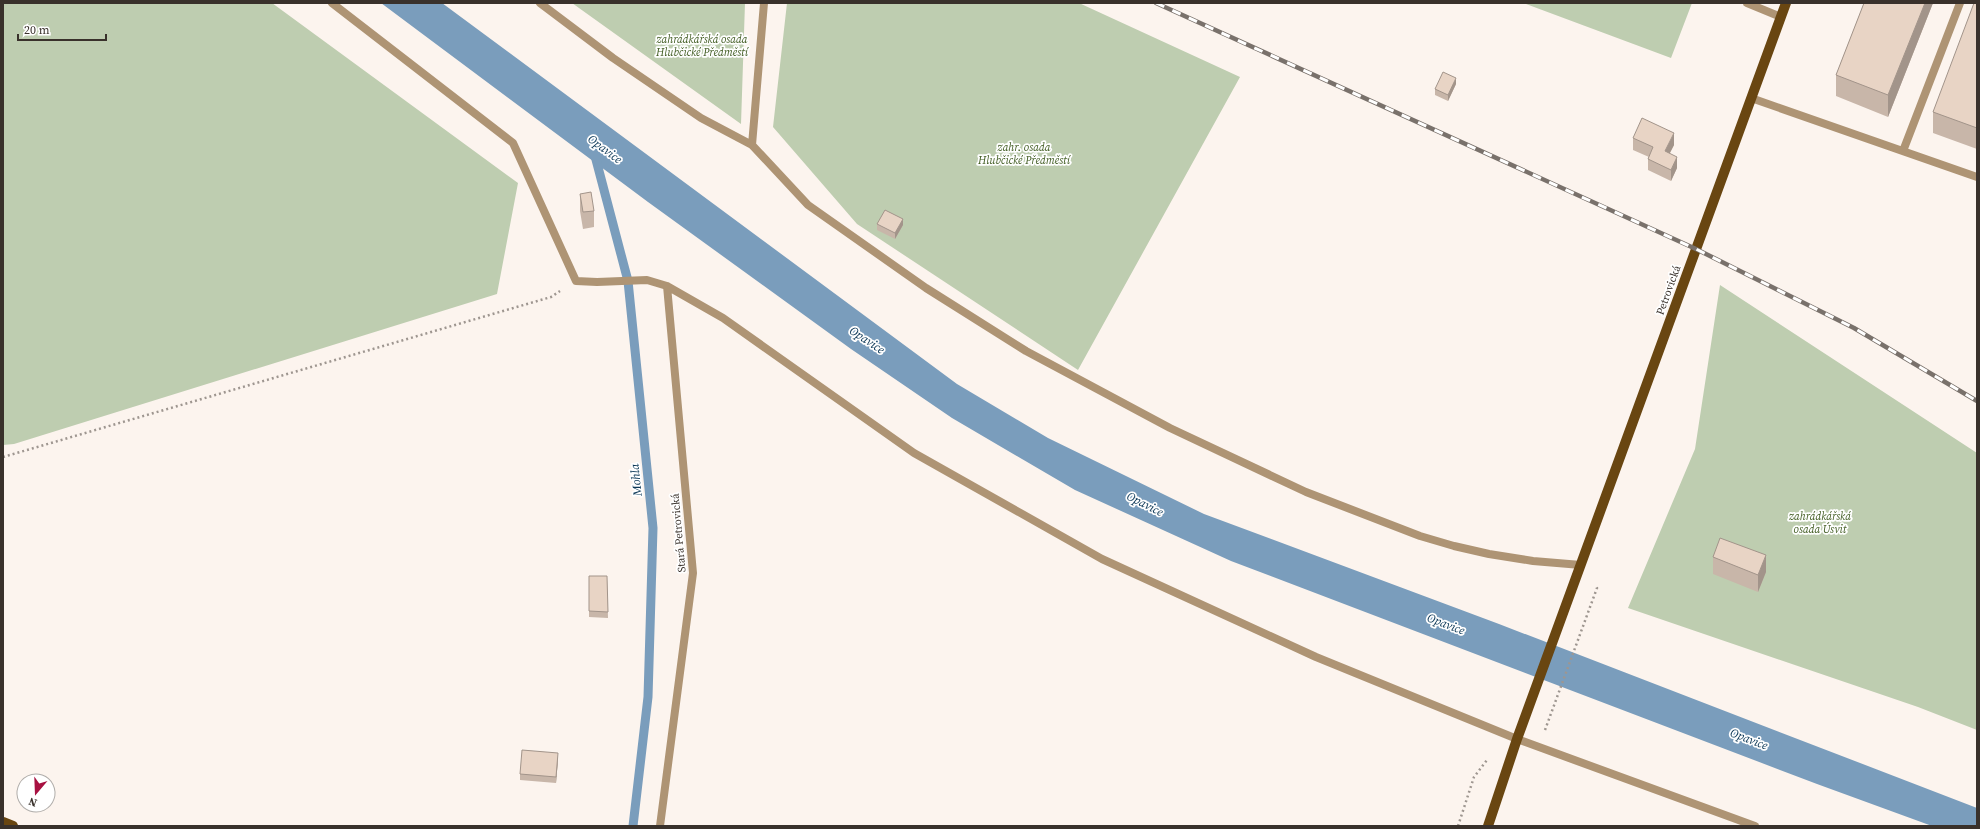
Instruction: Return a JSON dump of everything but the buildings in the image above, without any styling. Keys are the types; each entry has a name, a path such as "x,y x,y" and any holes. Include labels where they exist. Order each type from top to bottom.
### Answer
{"main road":[{"name":"Petrovická","path":"1488,826 1517,739 1786,3"},
{"path":"3,822 13,826"}],"street":[{"path":"332,3 513,143 576,280 597,282 647,280 667,286 723,318 914,454 1102,559 1316,657 1517,739 1755,826"},
{"path":"540,3 613,58 701,118 752,145 808,205 926,288 1026,351 1170,428 1306,492 1420,536 1489,554 1533,561 1581,565"},
{"path":"752,145 764,3"},
{"path":"1747,3 1781,17"},
{"path":"1903,151 1960,3"},
{"path":"1751,98 1977,177"},
{"name":"Stará Petrovická","path":"660,826 693,573 667,286"}],"path":[{"path":"3,457 551,297 576,280"},
{"path":"1546,726 1597,588"}],"green space":[{"path":"3,3 272,3 518,183 497,294 14,444 3,445"},
{"name":"zahrádkářská osada Hlubčické Předměstí","path":"572,3 745,3 741,124"},
{"name":"zahr. osada Hlubčické Předměstí","path":"787,3 1079,3 1240,77 1078,370 857,224 773,127"},
{"path":"1523,3 1692,3 1671,58"},
{"name":"zahrádkářská osada Úsvit","path":"1720,285 1977,453 1977,730 1918,707 1628,608 1695,449"}],"water":[{"name":"Opavice","path":"381,3 442,3 957,384 1048,438 1204,514 1499,624 1977,808 1977,826 1932,826 1817,784 1231,561 1075,490 952,418 851,349 648,202"}],"waterway":[{"name":"Mohla","path":"594,152 628,281 653,528 648,697 633,826"}],"railway":[{"path":"1156,3 1696,249 1854,328 1977,401"}]}
